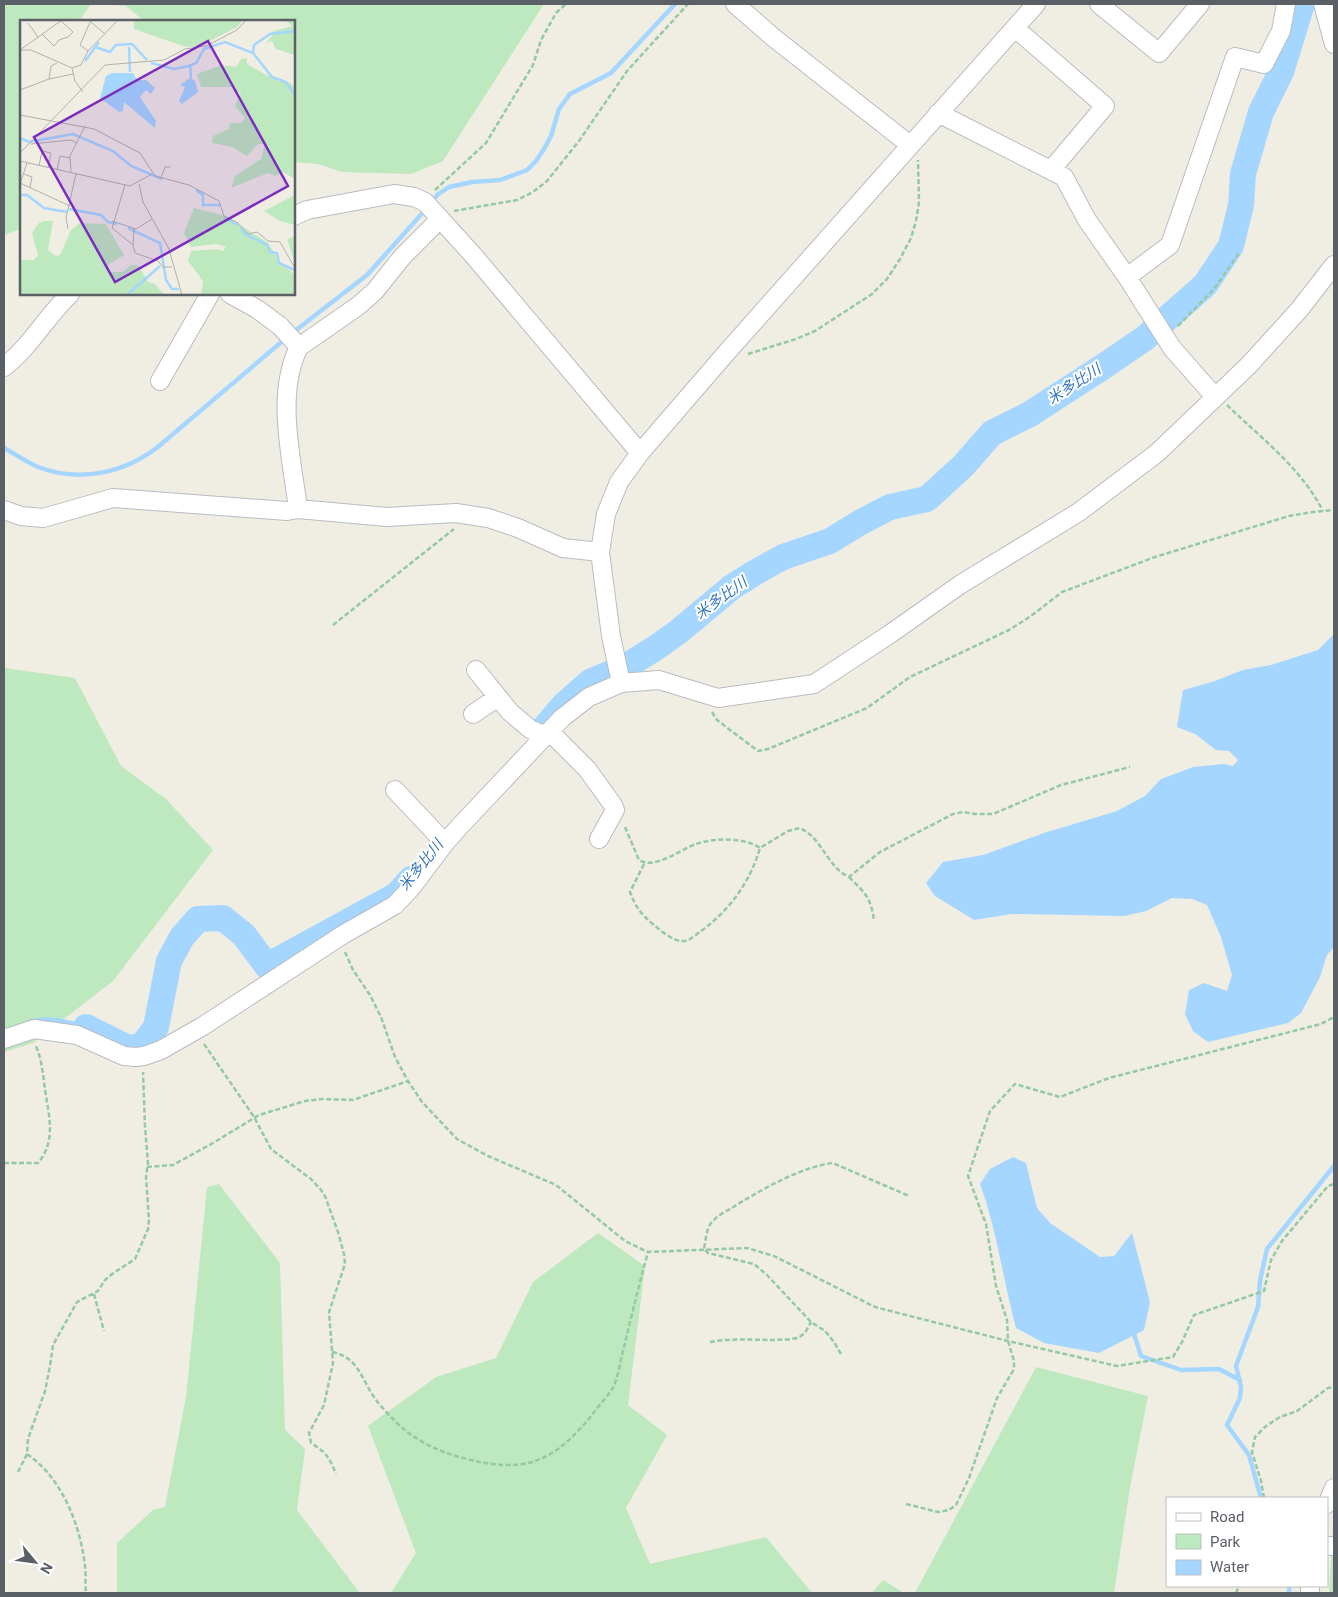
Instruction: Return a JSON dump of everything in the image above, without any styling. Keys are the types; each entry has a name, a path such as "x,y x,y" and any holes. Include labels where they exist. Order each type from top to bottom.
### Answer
{"street":[{"path":"735,4 774,38 910,145"},
{"path":"621,683 611,636 605,576 600,552 606,514 619,482 640,453 727,352 1036,4"},
{"path":"1099,4 1159,53 1200,4"},
{"path":"1127,277 1170,245 1235,56 1264,64 1281,31 1286,4"},
{"path":"1323,4 1334,44"},
{"path":"1015,28 1105,106 1051,170"},
{"path":"938,113 1064,176 1087,220 1127,277 1172,348 1208,389 1217,396"},
{"path":"295,216 307,210 394,194 414,196 425,202 473,255 640,453"},
{"path":"298,509 286,413 289,378 294,357 299,347 358,306 375,290 404,256 440,219"},
{"path":"11,1037 34,1029 77,1035 124,1056 144,1056 161,1050 195,1030 339,938 395,905 411,888 445,843 562,718 589,697 621,683 658,680 718,698 814,684 961,584 1080,512 1157,454 1249,364 1299,310 1334,265"},
{"path":"4,366 15,358 51,313 69,295"},
{"path":"160,381 209,295"},
{"path":"232,295 257,309 280,326 299,347"},
{"path":"4,510 21,516 43,518 113,498 287,511 298,509 387,517 456,513 488,518 518,528 563,548 600,552"},
{"path":"476,670 510,712 530,729 547,734 587,769 615,810 599,840"},
{"path":"473,714 498,697"},
{"path":"395,790 445,843"},
{"path":"1328,1502 1334,1488"}],"path":[{"path":"425,202 486,143 533,65 541,40 556,13 566,4"},
{"path":"440,219 444,213 517,200 547,182 579,141 627,71 688,4"},
{"path":"727,352 735,357 796,339 815,330 872,294 887,279 904,252 916,220 919,202 918,151 910,145"},
{"path":"1166,338 1214,289 1239,253"},
{"path":"1217,396 1286,460 1313,493 1323,511"},
{"path":"711,696 709,709 717,720 758,751 768,750 867,708 910,677 1009,630 1062,592 1164,554 1289,516 1334,510"},
{"path":"333,625 471,516"},
{"path":"848,877 880,852 953,814 963,812 993,814 1061,786 1130,767"},
{"path":"615,810 629,835 639,860 644,864 653,863 696,844 721,840 737,840 755,844 760,848"},
{"path":"644,864 630,892 634,904 640,913 662,931 680,941 688,940 714,922 742,890 756,863 760,848 788,831 800,828 810,833 836,868 867,896 872,905 874,922"},
{"path":"339,938 353,970 370,995 381,1017 395,1057 408,1081 422,1102 457,1139 488,1156 556,1185 625,1241 648,1252 748,1248 761,1250 875,1307 1008,1341 1117,1366 1173,1357 1194,1315 1264,1291 1271,1260 1282,1241 1328,1186 1334,1184"},
{"path":"906,1504 938,1512 949,1510 956,1505 969,1478 997,1398 1014,1368 1014,1361 1008,1341 1007,1320 996,1286 986,1224 968,1176 990,1111 1015,1084 1060,1097 1110,1078 1320,1024 1334,1017"},
{"path":"195,1030 254,1118 271,1149 311,1179 321,1190 338,1232 344,1254 344,1264 329,1312 333,1363 324,1405 309,1433 311,1443 324,1451 330,1459 336,1474"},
{"path":"4,1163 38,1163 44,1156 51,1130 43,1063 36,1046 11,1037"},
{"path":"18,1472 27,1454 28,1439 45,1390 52,1345 77,1302 94,1294 112,1274 135,1259 144,1241 149,1220 146,1177 148,1163 144,1126 144,1056"},
{"path":"147,1168 173,1165 254,1118 305,1101 322,1099 353,1100 408,1081"},
{"path":"840,1354 834,1342 825,1331 811,1322 767,1275 754,1264 708,1254 704,1249 707,1232 712,1220 783,1180 824,1164 833,1163 909,1196"},
{"path":"332,1352 339,1353 355,1362 374,1397 397,1423 413,1436 436,1449 458,1457 491,1465 512,1466 531,1463 558,1451 573,1438 613,1387 648,1252"},
{"path":"94,1294 104,1331"},
{"path":"710,1342 724,1339 742,1341 800,1337 806,1332 811,1322"},
{"path":"1264,1497 1252,1452 1255,1438 1266,1426 1280,1417 1297,1411 1328,1388 1334,1387"},
{"path":"27,1454 49,1472 65,1499 80,1541 85,1566 86,1593"}],"green space":[{"path":"4,4 91,4 80,20 20,20 20,229 4,235"},
{"path":"105,4 544,4 443,161 411,174 342,172 318,164 295,162 295,20 143,20 126,6"},
{"path":"4,668 75,678 121,766 166,799 213,850 113,981 33,1043 4,1052"},
{"path":"219,1184 280,1263 285,1430 305,1449 297,1510 359,1592 364,1593 117,1593 117,1543 153,1510 165,1507 186,1397 207,1187"},
{"path":"598,1233 645,1266 628,1405 667,1435 626,1508 650,1564 766,1537 812,1593 391,1593 416,1553 368,1426 436,1377 496,1358 533,1282"},
{"path":"1036,1367 1148,1396 1130,1487 1114,1593 915,1593"},
{"path":"1334,1525 1334,1593 1329,1593 1333,1527"},
{"path":"883,1580 904,1593 872,1593"}],"water":[{"path":"1334,634 1334,947 1327,955 1320,977 1301,1013 1288,1023 1208,1042 1193,1031 1185,1014 1189,990 1204,983 1227,991 1232,975 1221,937 1207,905 1192,899 1172,898 1146,911 1124,916 1011,914 974,920 935,896 926,883 943,862 983,855 1044,833 1117,811 1145,796 1161,779 1193,767 1224,764 1233,766 1238,760 1229,751 1216,750 1195,734 1177,727 1183,690 1212,682 1243,670 1271,665 1318,650"},
{"path":"1013,1157 1026,1163 1037,1208 1050,1223 1100,1257 1114,1256 1132,1233 1150,1302 1144,1330 1099,1353 1044,1343 1016,1328 991,1219 980,1184 990,1169"}],"waterway":[{"path":"431,203 437,195 449,187 472,182 500,180 527,170 544,149 551,136 559,109 570,94 611,73 675,4"},
{"name":"米多比川","path":"541,732 564,705 590,682 625,667 657,647 732,587 756,572 783,557 830,541 890,507 927,499 963,466 992,433 1030,414 1145,338 1205,285 1231,246 1241,205 1243,174 1261,112 1281,72 1302,4"},
{"path":"291,334 367,275 426,209"},
{"path":"4,448 38,467 54,472 86,475 117,469 132,463 159,446 285,339"},
{"name":"米多比川","path":"86,1027 128,1048 142,1046 156,1027 169,961 182,937 198,919 223,918 244,935 267,966 397,895 411,879"},
{"path":"29,1022 50,1020 86,1027"},
{"path":"1261,1497 1249,1455 1227,1425 1240,1398 1241,1387 1236,1366 1258,1307 1260,1281 1267,1249 1334,1166"},
{"path":"1133,1331 1141,1356 1181,1370 1219,1369 1240,1380"},
{"path":"1289,1587 1289,1593"}]}
